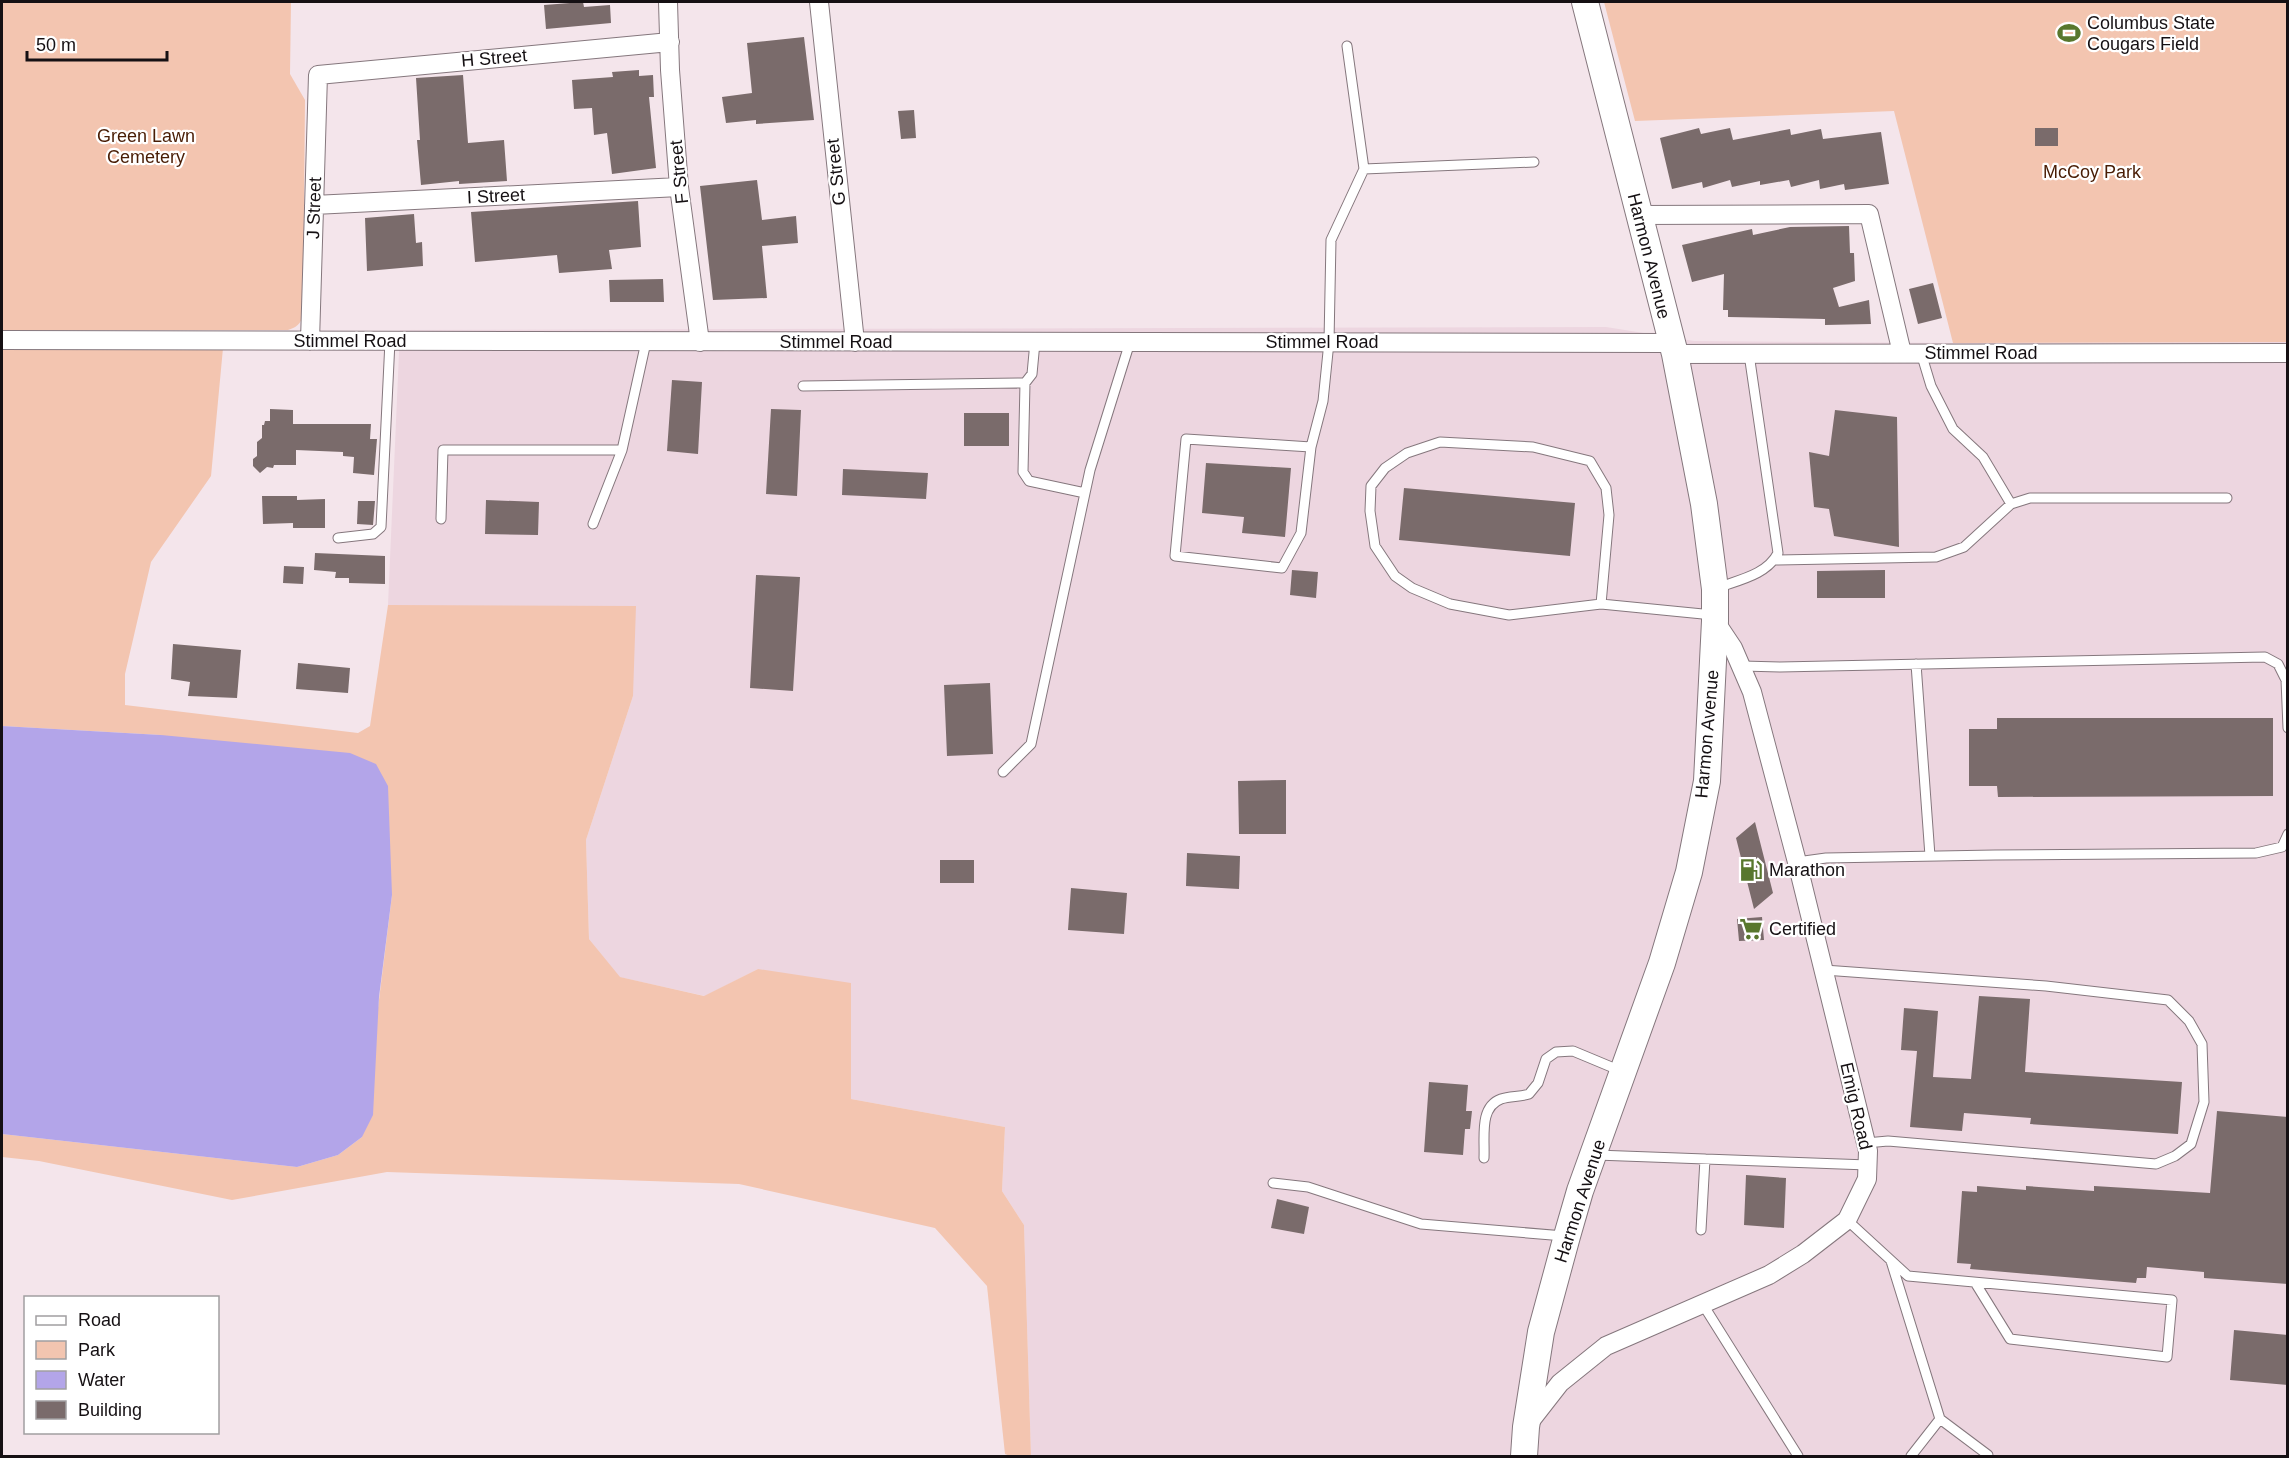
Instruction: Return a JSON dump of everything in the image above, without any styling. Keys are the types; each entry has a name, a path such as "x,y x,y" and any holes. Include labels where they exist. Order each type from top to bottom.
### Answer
{"main road":[{"name":"Harmon Avenue","path":"1524,1456 1526,1426 1541,1332 1567,1236 1662,963 1689,872 1707,781 1715,618 1715,589 1704,504 1673,348 1585,2"}],"street":[{"name":"F Street","path":"668,2 670,70 679,187 700,342"},
{"name":"G Street","path":"819,2 855,342"},
{"name":"H Street","path":"318,75 670,42"},
{"name":"J Street","path":"310,341 318,75"},
{"name":"I Street","path":"314,205 679,187"},
{"path":"1639,216 1869,214 1911,353"},
{"name":"Stimmel Road","path":"2,340 1329,342 1673,348 1749,354 2288,353"},
{"name":"Emig Road","path":"1526,1426 1560,1383 1606,1346 1768,1275 1803,1254 1847,1220 1868,1179 1866,1143 1797,862 1752,692 1742,666 1715,618"}],"lane":[{"path":"1311,447 1186,439 1175,556 1282,568 1301,533 1311,447 1323,401 1329,342 1331,240 1364,169 1347,46"},
{"path":"1364,169 1534,162"},
{"path":"338,538 373,534 381,526 390,341"},
{"path":"593,524 622,450 646,342"},
{"path":"1035,342 1032,374 1025,383 1023,472 1029,481 1085,493"},
{"path":"1003,772 1031,744 1090,470 1130,342"},
{"path":"1911,353 1953,429 1983,457 2012,504"},
{"path":"1715,589 1765,569 1778,553 1749,354"},
{"path":"803,386 1025,383"},
{"path":"1602,604 1609,515 1606,488 1590,460 1533,447 1440,442 1407,453 1384,468 1371,486 1370,511 1375,546 1395,576 1412,588 1449,604 1509,615 1602,604 1715,618"},
{"path":"441,519 443,450 622,450"},
{"path":"1774,560 1936,557 1964,546 2012,504 2030,498 2227,498"},
{"path":"1742,666 2265,657 2278,664 2286,680 2288,728"},
{"path":"1916,664 1930,856"},
{"path":"1797,862 1826,858 1930,856 2256,854 2282,848 2288,834"},
{"path":"1824,970 2046,986 2168,1000 2188,1021 2202,1044 2204,1102 2191,1144 2175,1156 2156,1164 1888,1141 1866,1143"},
{"path":"1484,1158 1486,1112 1491,1104 1504,1097 1530,1094 1538,1083 1546,1059 1556,1052 1573,1051 1623,1072"},
{"path":"1594,1155 1868,1165"},
{"path":"1701,1230 1706,1159"},
{"path":"1273,1184 1308,1187 1421,1224 1567,1236"},
{"path":"1847,1220 1908,1276 1976,1284 2172,1300 2167,1357 2010,1339 1976,1284"},
{"path":"1890,1259 1940,1419 1988,1456"},
{"path":"1702,1303 1798,1456"},
{"path":"1911,1456 1940,1419"}],"shaded area":[{"path":"1606,327 1694,341 2287,342 2287,1456 1031,1456 1024,1225 1002,1191 1005,1127 851,1099 758,969 705,996 619,977 589,939 586,840 633,696 388,605 400,330"}],"green space":[{"name":"Green Lawn Cemetery","path":"2,2 291,2 290,74 305,100 303,310 298,325 288,330 2,330"},
{"name":"McCoy Park","path":"1604,2 2287,2 2287,342 1953,343 1894,111 1635,121"},
{"path":"2,348 223,348 211,476 151,562 125,674 125,705 358,733 370,726 388,605 636,606 633,696 586,840 589,939 620,977 704,996 758,969 851,983 851,1099 1005,1127 1002,1191 1024,1225 1031,1456 1005,1454 987,1286 935,1228 739,1184 387,1172 232,1200 39,1161 2,1157 2,1134 297,1167 338,1155 362,1137 392,895 161,735 2,726"}],"water":[{"path":"2,726 161,735 350,753 376,764 388,786 392,895 379,997 373,1115 362,1137 338,1155 297,1167 2,1134"}],"building":[{"path":"583,2 584,7 610,5 611,23 546,29 544,5"},
{"path":"804,37 814,120 756,124 756,120 726,123 722,97 752,93 747,43"},
{"path":"639,70 639,76 653,75 654,97 649,97 656,168 612,174 607,133 594,135 592,108 574,109 572,80 613,77 612,72"},
{"path":"463,75 468,143 504,140 507,181 459,184 459,181 421,185 417,140 420,140 416,78"},
{"path":"914,110 916,138 901,139 898,111"},
{"path":"1699,128 1701,134 1730,128 1733,140 1790,129 1791,135 1821,129 1823,139 1881,132 1889,184 1845,190 1844,184 1820,189 1819,180 1791,187 1789,180 1760,185 1760,181 1732,187 1730,180 1703,188 1702,182 1672,189 1660,138"},
{"path":"2035,128 2058,128 2058,146 2035,146"},
{"path":"757,180 762,220 796,216 798,243 762,246 767,298 713,300 700,186"},
{"path":"638,201 641,247 609,250 612,269 559,273 557,255 475,262 471,212"},
{"path":"414,214 416,243 422,242 423,266 367,271 365,218"},
{"path":"1849,226 1850,253 1854,253 1855,281 1833,288 1839,307 1869,300 1871,324 1825,325 1825,319 1728,317 1728,310 1723,310 1724,274 1692,282 1682,245 1752,229 1753,235 1790,227"},
{"path":"663,279 664,302 610,302 609,280"},
{"path":"1933,283 1942,318 1918,324 1909,289"},
{"path":"672,380 702,382 698,454 667,451"},
{"path":"270,409 293,410 293,424 371,424 370,439 377,439 374,475 353,473 354,457 343,456 343,452 296,450 296,465 274,465 273,468 267,467 260,473 253,466 253,459 257,456 257,442 262,438 262,425 265,421 270,421"},
{"path":"771,409 801,410 797,496 766,494"},
{"path":"1835,410 1897,417 1899,547 1834,536 1829,509 1814,507 1809,452 1829,456"},
{"path":"964,413 1009,413 1009,446 964,446"},
{"path":"1206,463 1291,468 1285,537 1242,533 1244,517 1202,513"},
{"path":"843,469 928,473 926,499 842,495"},
{"path":"1404,488 1575,503 1570,556 1399,540"},
{"path":"262,496 297,496 297,500 325,499 325,528 293,528 293,523 263,524"},
{"path":"486,500 539,502 538,535 485,534"},
{"path":"358,501 375,501 373,525 357,524"},
{"path":"315,553 385,556 385,584 349,583 349,578 335,578 336,572 314,570"},
{"path":"284,566 304,567 303,584 283,583"},
{"path":"1292,570 1318,572 1316,598 1290,595"},
{"path":"1885,570 1885,598 1817,598 1817,571"},
{"path":"756,575 800,577 793,691 750,688"},
{"path":"173,644 241,650 237,698 188,696 190,682 171,679"},
{"path":"298,663 350,668 348,693 296,689"},
{"path":"990,683 993,754 947,756 944,685"},
{"path":"1997,718 2273,718 2273,796 1998,797 1997,786 1969,786 1969,729 1997,729"},
{"path":"1286,780 1286,834 1239,834 1238,781"},
{"path":"1755,822 1773,893 1754,909 1736,838"},
{"path":"1187,853 1240,856 1239,889 1186,886"},
{"path":"940,860 974,860 974,883 940,883"},
{"path":"1071,888 1127,893 1124,934 1068,930"},
{"name":"Certified","path":"1762,917 1764,940 1739,941 1737,919"},
{"path":"1979,996 2030,999 2025,1072 2182,1082 2178,1134 2030,1124 2031,1118 1964,1113 1962,1131 1910,1127 1917,1051 1901,1050 1904,1008 1938,1011 1933,1077 1971,1079"},
{"path":"1429,1082 1468,1085 1466,1111 1472,1111 1470,1129 1465,1129 1463,1155 1424,1152"},
{"path":"2217,1111 2288,1117 2288,1284 2204,1278 2204,1272 2147,1267 2146,1278 2137,1278 2136,1283 1970,1269 1971,1264 1957,1263 1962,1191 1977,1192 1977,1186 2026,1190 2026,1186 2094,1191 2094,1186 2210,1193"},
{"path":"1746,1175 1786,1178 1784,1228 1744,1225"},
{"path":"1277,1199 1309,1207 1304,1234 1271,1228"},
{"path":"2234,1330 2288,1335 2288,1385 2230,1380"}],"place":[{"name":"Columbus State Cougars Field","path":"2069,33"},
{"name":"Marathon","path":"1751,870"},
{"name":"Certified","path":"1751,929"}]}
